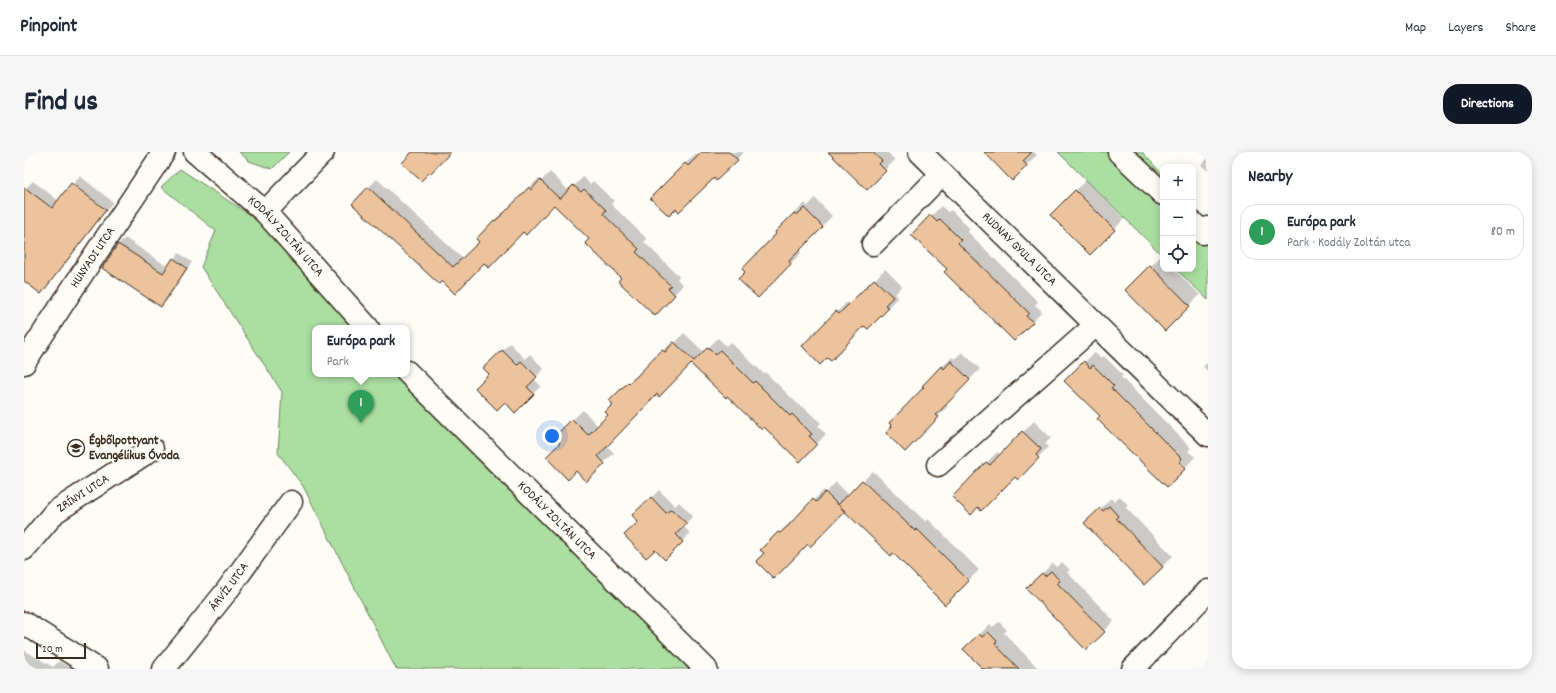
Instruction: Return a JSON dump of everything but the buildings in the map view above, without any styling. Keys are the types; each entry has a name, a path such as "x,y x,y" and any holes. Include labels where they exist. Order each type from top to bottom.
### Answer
{"street":[{"name":"HUNYADI UTCA","path":"24,363 88,264 164,152"},
{"name":"KODÁLY ZOLTÁN UTCA","path":"195,152 265,212 365,325"},
{"path":"265,212 323,152"},
{"path":"1119,152 1160,191"},
{"name":"RUDNAY GYULA UTCA","path":"873,244 931,159 1208,435"},
{"path":"1196,226 1203,233 1208,228"},
{"path":"938,465 1096,325"},
{"name":"KODÁLY ZOLTÁN UTCA","path":"410,375 706,669"},
{"name":"ZRÍNYI UTCA","path":"24,549 55,512 152,449"},
{"name":"ÁRVÍZ UTCA","path":"164,669 226,592 291,502"},
{"path":"1133,669 1208,591"},
{"path":"24,623 97,669"}],"green space":[{"path":"239,152 289,152 272,169 249,161"},
{"path":"1058,152 1142,152 1160,172 1160,253"},
{"path":"180,169 256,219 350,325 312,325 312,377 397,377 693,669 397,669 303,486 278,453 282,392 201,267 216,231 161,187"},
{"path":"1196,210 1208,224 1208,300 1179,272 1196,272"}],"place":[{"name":"Európa park","path":"361,423"},
{"name":"Égbőlpottyant Evangélikus Óvoda","path":"76,448"}]}
